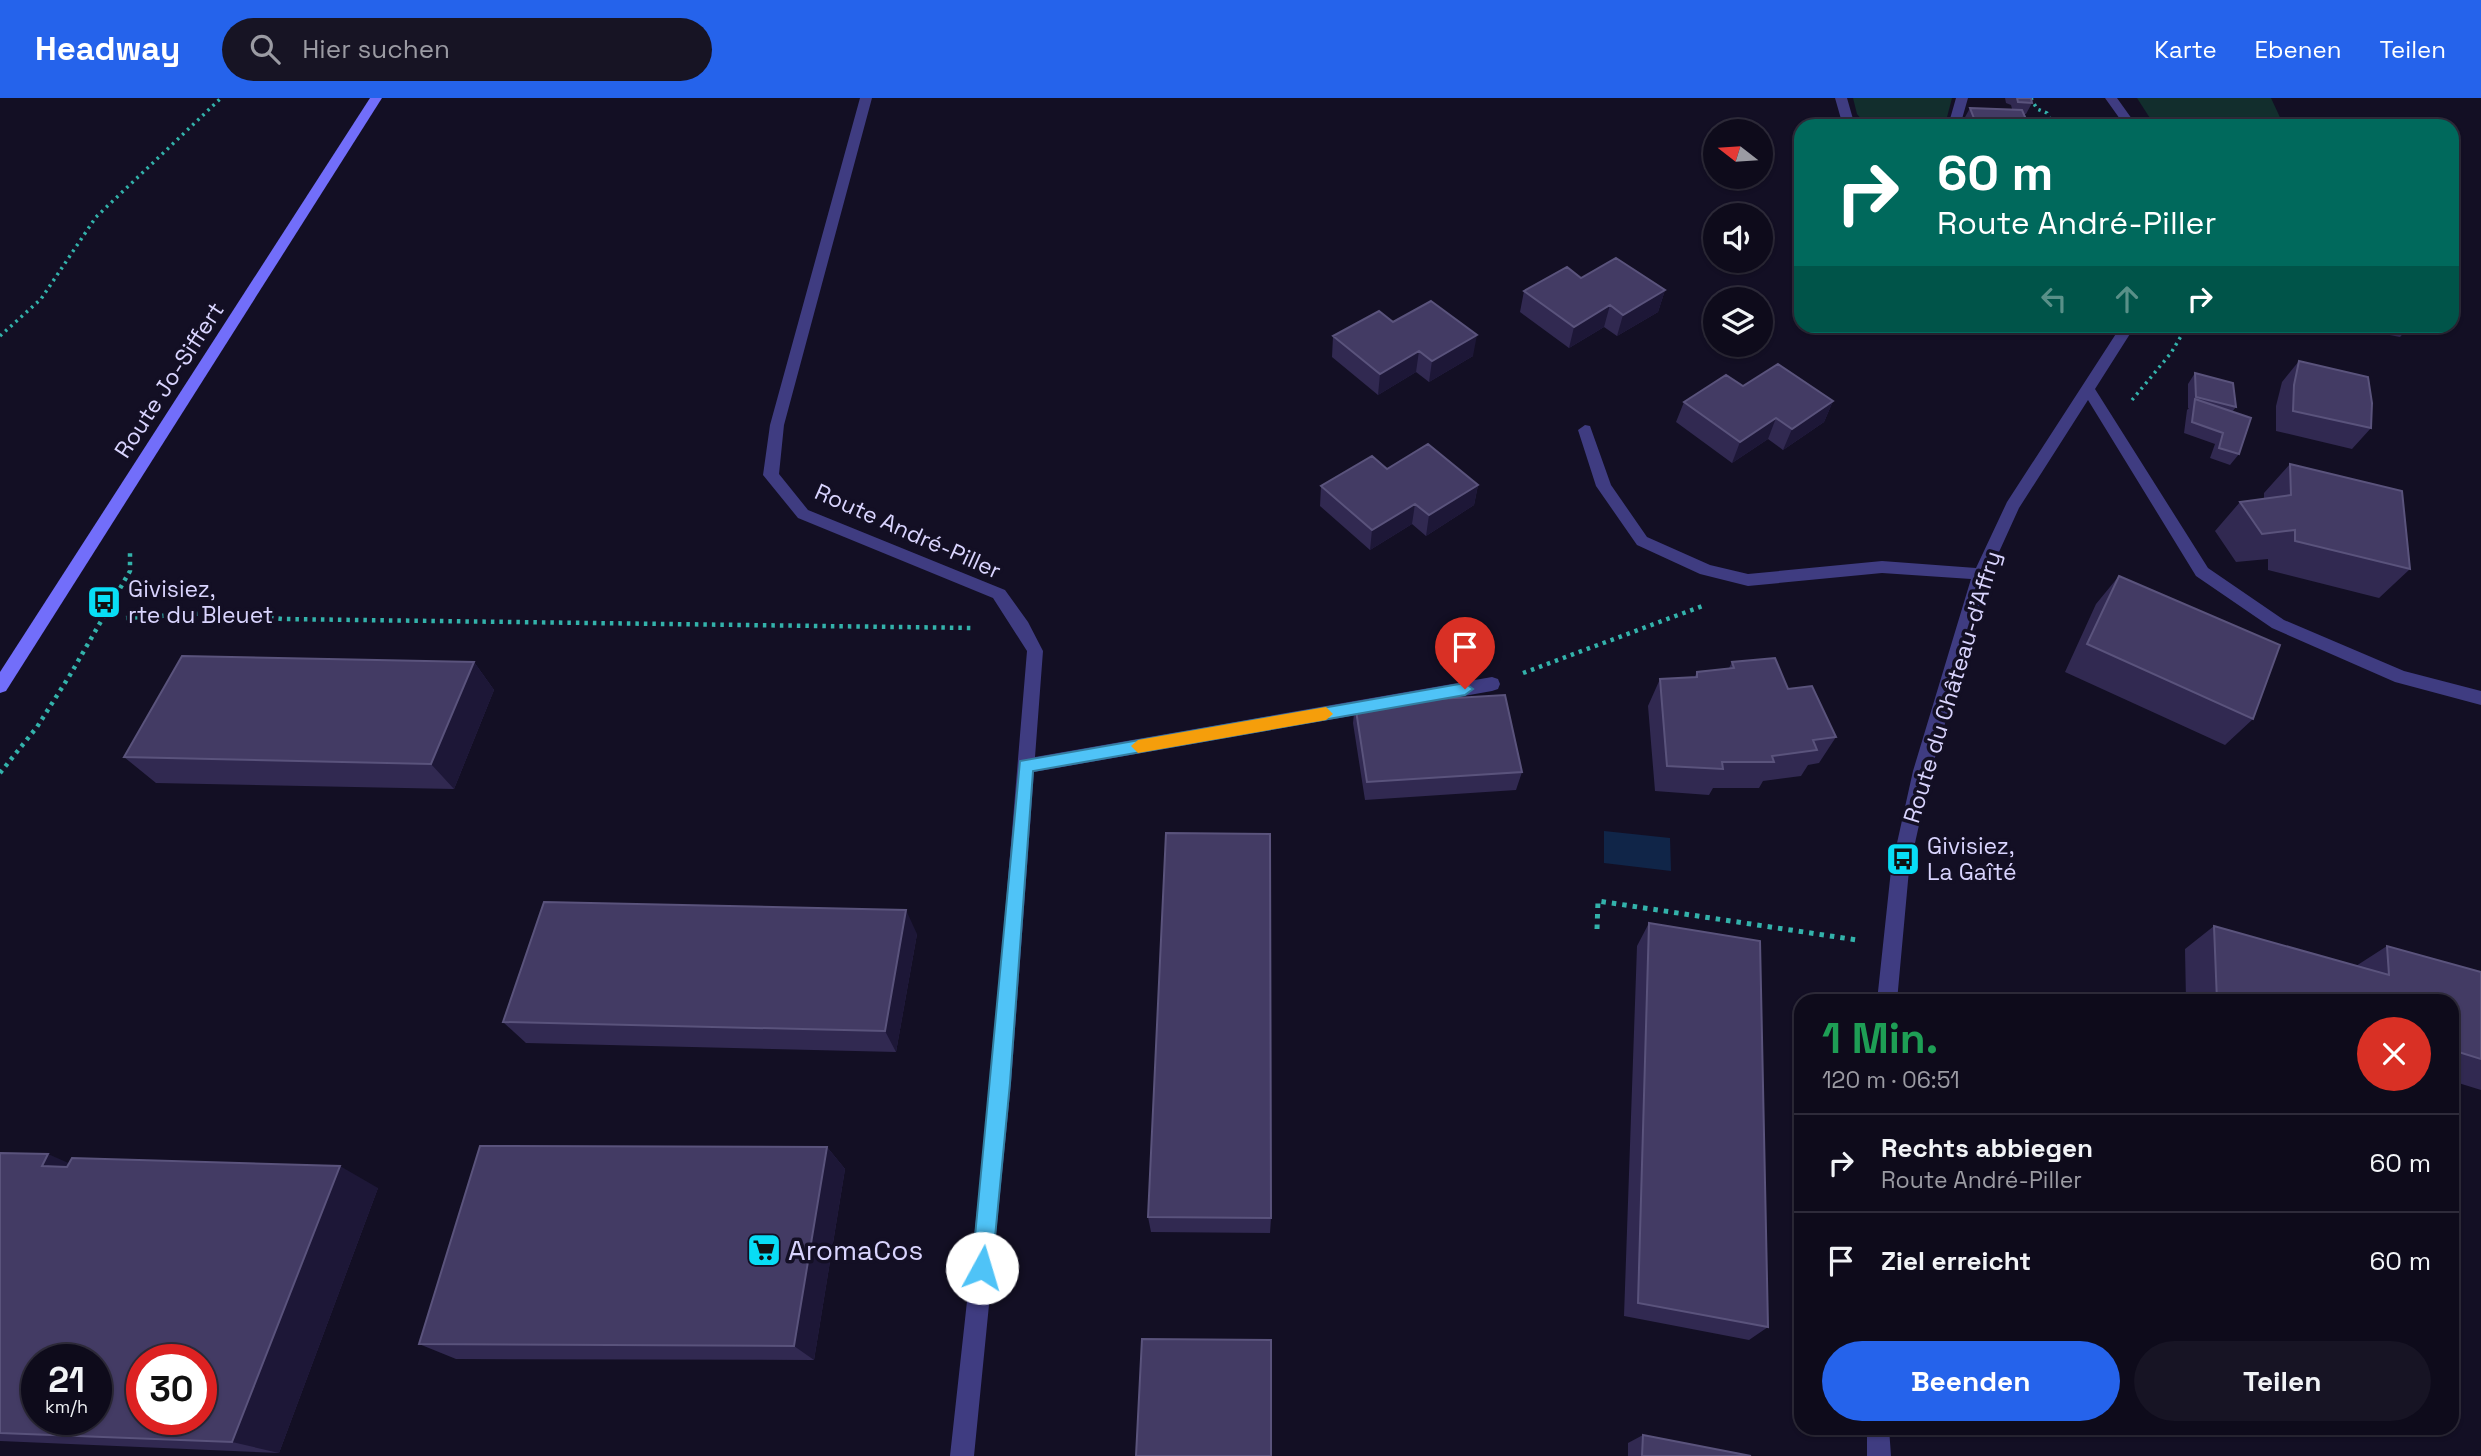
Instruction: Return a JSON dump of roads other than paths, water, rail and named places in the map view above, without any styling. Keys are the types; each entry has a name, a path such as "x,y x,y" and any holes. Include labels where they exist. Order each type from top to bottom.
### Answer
{"main road":[{"name":"Route Jo-Siffert","path":"0,686 376,98"}],"street":[{"name":"Route André-Piller","path":"866,98 777,425 771,475 803,514 999,594 1022,626 1035,651 1001,1083 962,1456"},
{"path":"1841,98 1847,119"},
{"path":"1956,119 1962,98"},
{"path":"2111,98 2126,119"},
{"name":"Route du Château-d'Affry","path":"1888,994 1903,859 1922,771 1981,574 2012,506 2123,333"},
{"path":"2088,389 2203,572 2278,624 2401,677 2481,698"},
{"path":"1586,430 1604,486 1642,541 1706,570 1748,580 1882,567 1981,574"},
{"path":"1026,766 1492,684"},
{"path":"1878,1435 1879,1456"}],"water":[{"path":"1604,831 1670,838 1671,871 1604,863"}],"place":[{"name":"Givisiez, rte du Bleuet","path":"104,602"},
{"name":"Givisiez, La Gaîté","path":"1903,859"},
{"name":"AromaCos","path":"764,1250"}]}
